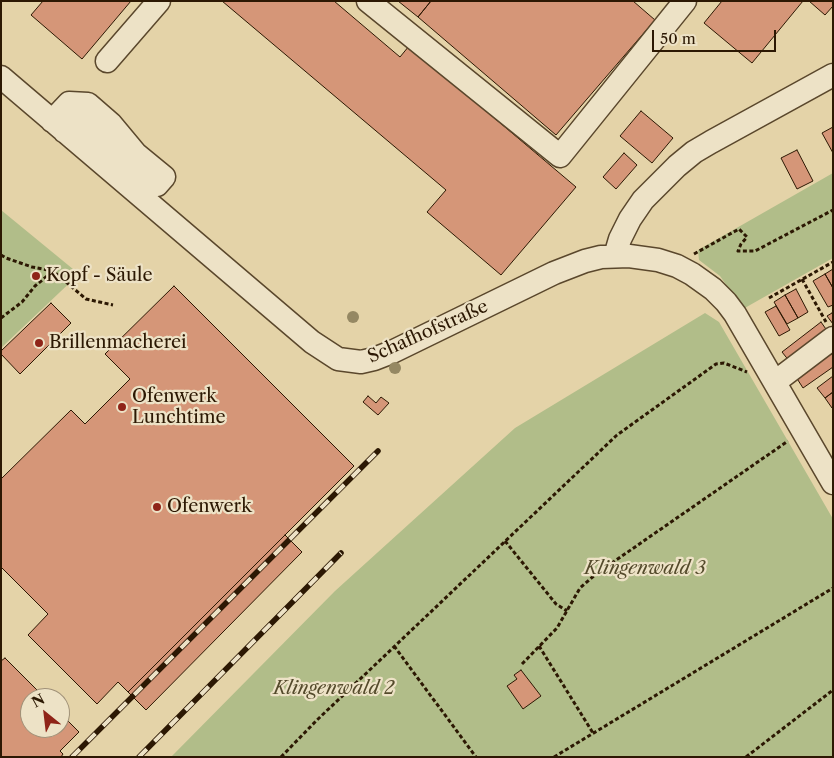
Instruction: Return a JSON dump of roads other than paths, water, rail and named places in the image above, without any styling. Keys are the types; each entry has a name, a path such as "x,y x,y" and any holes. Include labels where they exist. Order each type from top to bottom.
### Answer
{"street":[{"path":"107,61 159,1"},
{"path":"368,1 560,156 686,1"},
{"path":"615,256 624,232 639,206 677,166 711,142 833,75"},
{"name":"Schafhofstraße","path":"1,77 312,342 338,359 361,362 392,352 585,261 615,256 646,257 677,266 703,281 726,302 744,328 833,483"},
{"path":"69,103 88,104 111,124 136,154 164,177 157,185 105,142 81,114 59,126 69,103"},
{"path":"772,378 831,332"}],"railway":[{"path":"72,757 378,451"},
{"path":"139,757 341,553"}],"place":[{"name":"Kopf - Säule","path":"36,276"},
{"name":"Brillenmacherei","path":"39,343"},
{"name":"Ofenwerk Lunchtime","path":"122,407"},
{"name":"Ofenwerk","path":"157,507"}],"park label":[{"name":"Klingenwald 3","path":"645,569"},
{"name":"Klingenwald 2","path":"334,689"}]}
